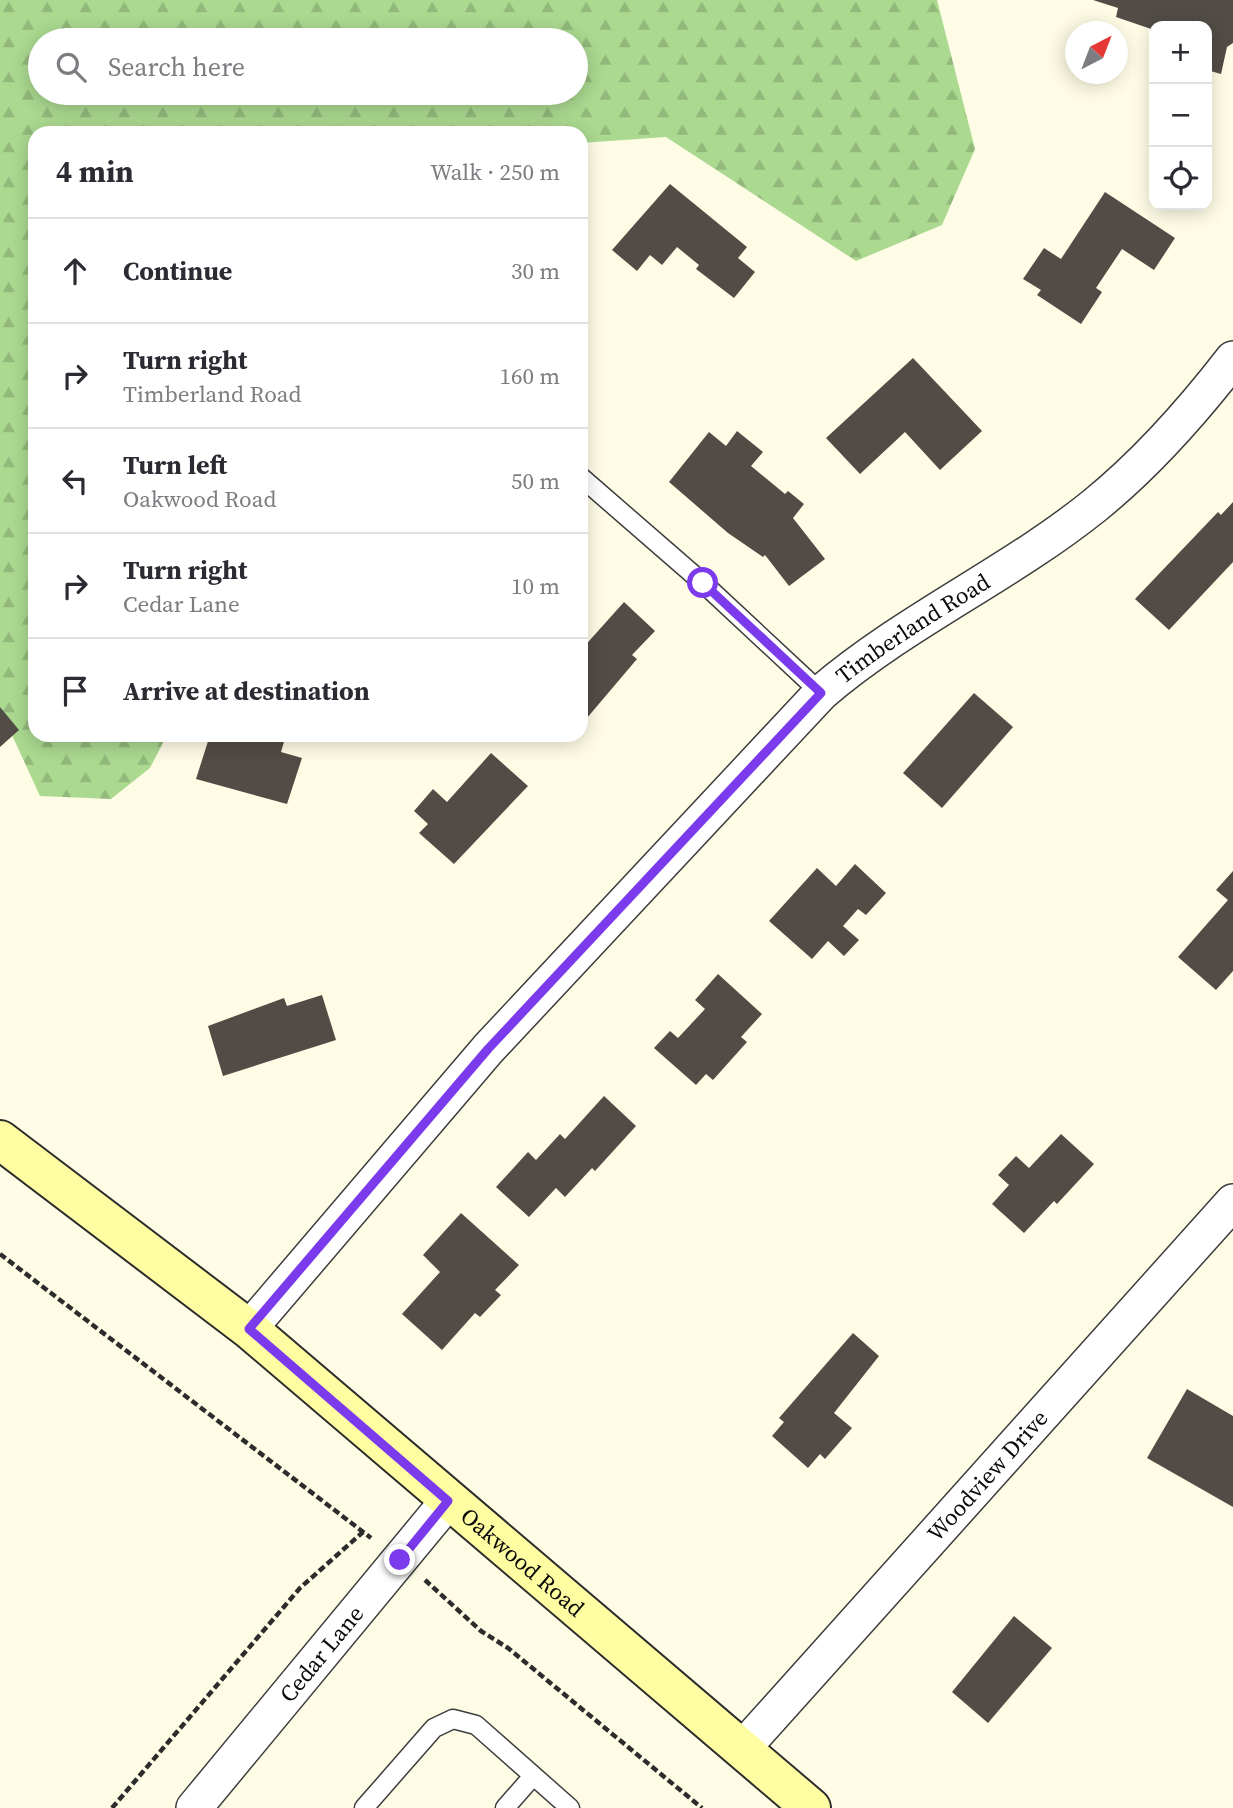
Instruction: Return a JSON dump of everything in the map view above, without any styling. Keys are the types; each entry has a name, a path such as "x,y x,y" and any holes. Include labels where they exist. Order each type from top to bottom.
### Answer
{"street":[{"name":"Timberland Road","path":"249,1329 488,1049 821,693 895,636 985,581 1094,505 1191,413 1233,359"},
{"name":"Oakwood Road","path":"0,1140 249,1329 811,1808"},
{"name":"Woodview Drive","path":"743,1748 1233,1202"},
{"name":"Cedar Lane","path":"194,1808 448,1501"}],"lane":[{"path":"588,483 703,583 821,693"},
{"path":"363,1808 434,1728 453,1719 476,1725 570,1808"},
{"path":"505,1808 533,1776"}],"path":[{"path":"0,1254 374,1540"},
{"path":"112,1808 300,1588 363,1531"},
{"path":"424,1579 481,1631 508,1648 702,1808"}],"green space":[{"path":"0,0 937,0 975,149 942,225 856,261 666,137 588,143 588,126 28,126 28,742 163,742 150,768 111,799 40,796 0,709"}],"building":[{"path":"1093,0 1233,0 1233,43 1227,47 1221,74 1212,71 1212,21 1149,21 1149,28 1116,17 1118,8"},
{"path":"670,184 747,247 738,258 755,272 734,298 696,269 699,265 677,247 662,265 650,255 637,271 612,250"},
{"path":"1105,192 1175,238 1154,270 1122,249 1096,288 1102,292 1081,324 1037,295 1041,290 1023,279 1044,248 1061,259"},
{"path":"913,358 982,431 940,470 905,432 860,474 826,438"},
{"path":"737,431 763,452 751,466 785,494 788,491 804,504 793,518 825,559 789,586 765,555 763,557 728,533 669,482 709,432 726,446"},
{"path":"1233,502 1233,562 1169,630 1135,599 1218,512 1221,515"},
{"path":"624,602 655,631 632,655 637,659 588,717 588,642"},
{"path":"974,693 1013,727 942,808 903,773"},
{"path":"0,707 19,730 0,747"},
{"path":"208,742 284,742 281,752 302,758 287,804 196,779"},
{"path":"491,753 528,786 454,864 419,833 428,824 414,811 433,789 447,802"},
{"path":"855,864 886,893 866,915 858,909 843,926 859,940 844,956 828,941 812,959 769,921 817,868 836,886"},
{"path":"1233,871 1233,971 1216,990 1178,957 1228,900 1216,890"},
{"path":"718,974 762,1014 741,1037 747,1042 713,1080 706,1074 696,1085 654,1048 670,1031 678,1038 705,1009 695,1000"},
{"path":"322,995 336,1040 223,1076 208,1026 284,998 287,1006"},
{"path":"604,1096 636,1126 595,1171 592,1168 565,1197 556,1188 529,1217 496,1187 528,1152 536,1160 560,1134 565,1139"},
{"path":"1061,1134 1094,1164 1057,1204 1054,1201 1024,1233 992,1204 1009,1185 998,1175 1016,1156 1029,1168"},
{"path":"461,1213 519,1265 495,1290 501,1295 480,1317 475,1313 442,1350 402,1314 440,1272 423,1255"},
{"path":"853,1333 879,1356 834,1413 852,1428 825,1459 820,1454 808,1468 772,1436 784,1422 779,1418"},
{"path":"1187,1389 1233,1416 1233,1507 1147,1458"},
{"path":"1014,1616 1052,1648 988,1723 952,1692"}],"route":[{"path":"400,1560 448,1501 249,1329 488,1049 821,693 703,583"}]}
